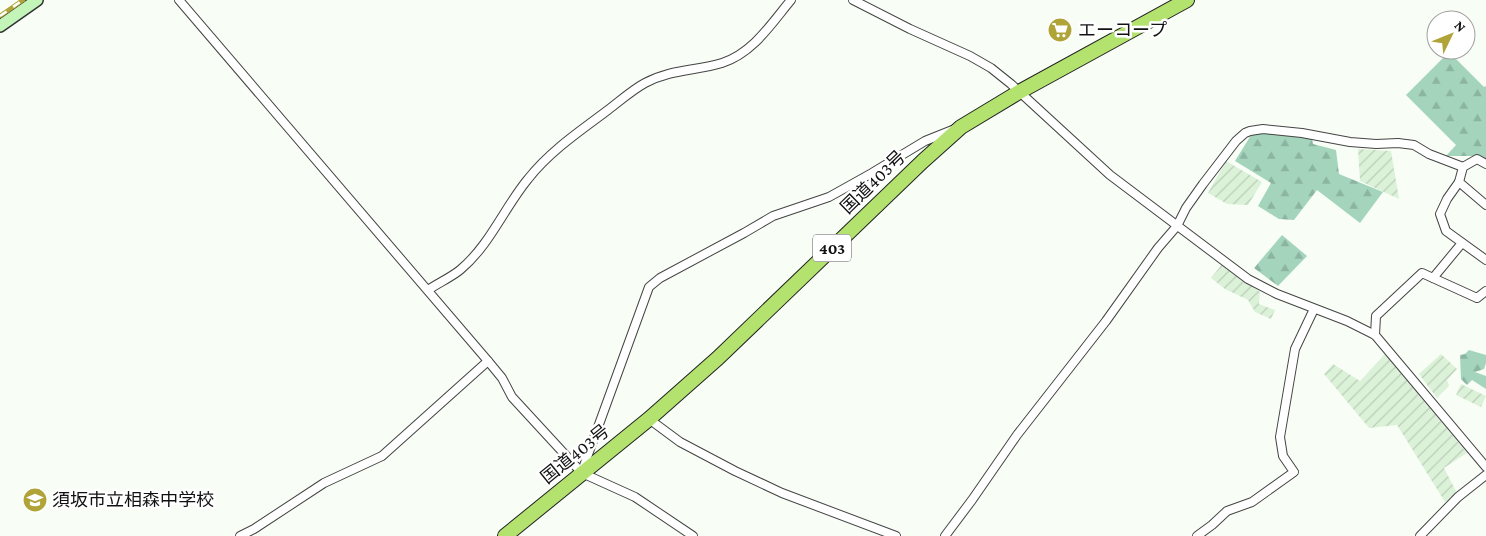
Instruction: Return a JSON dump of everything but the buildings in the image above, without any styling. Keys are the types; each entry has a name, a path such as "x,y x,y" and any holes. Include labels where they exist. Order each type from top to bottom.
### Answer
{"highway":[{"name":"国道403号","path":"506,536 649,419 718,358 923,161 961,127 1019,92 1187,0"}],"street":[{"path":"0,26 37,0"},
{"path":"179,0 488,361 502,378 512,397 582,473 635,497 692,536"},
{"path":"428,290 460,270 479,250 526,181 544,160 566,142 644,84 663,75 722,63 744,52 757,41 791,0"},
{"path":"853,0 991,68 1110,175 1248,279 1277,294 1347,321 1375,335 1486,467"},
{"path":"582,473 650,287 660,278 773,216 829,197 872,174 925,141 941,133 961,127"},
{"path":"946,536 1017,435 1106,321 1176,226 1203,184 1236,141 1250,131 1263,129 1350,142 1414,145 1429,154 1463,167"},
{"path":"1486,164 1477,159 1463,167 1459,182 1447,199 1440,214 1446,231 1486,260"},
{"path":"1459,182 1486,205"},
{"path":"1433,278 1462,243"},
{"path":"1375,335 1376,316 1422,274 1477,298 1486,291"},
{"path":"1196,536 1212,525 1227,510 1252,502 1294,472 1283,456 1280,437 1295,349 1314,309"},
{"path":"240,536 254,529 324,482 382,456 488,361"},
{"path":"649,419 680,442 735,471 782,493 896,536"},
{"path":"1420,536 1458,497 1486,475"},
{"path":"254,529 260,536"}],"green space":[{"path":"1441,60 1457,60 1484,87 1486,86 1486,159 1479,156 1446,156 1456,145 1406,95"},
{"path":"1256,127 1279,127 1312,139 1313,144 1336,150 1339,174 1383,192 1360,223 1317,190 1294,220 1279,219 1258,206 1271,183 1235,161"},
{"path":"1358,149 1391,151 1399,199 1360,181"},
{"path":"1226,161 1262,182 1248,205 1227,204 1208,193"},
{"path":"1282,235 1307,256 1278,286 1254,268"},
{"path":"1223,263 1260,292 1259,304 1275,310 1271,319 1255,312 1248,300 1225,289 1211,278"},
{"path":"1469,350 1486,355 1484,369 1475,372 1486,376 1486,389 1472,380 1467,385 1461,379 1460,355 1465,354"},
{"path":"1385,354 1467,453 1444,468 1457,493 1445,502 1397,425 1369,428 1324,374 1333,364 1360,381"},
{"path":"1441,354 1457,369 1447,380 1449,386 1437,398 1419,374"},
{"path":"1461,384 1486,396 1481,407 1456,395"}],"railway":[{"path":"0,16 23,0"}],"place":[{"name":"エーコープ","path":"1060,30"},
{"name":"須坂市立相森中学校","path":"35,500"}]}
